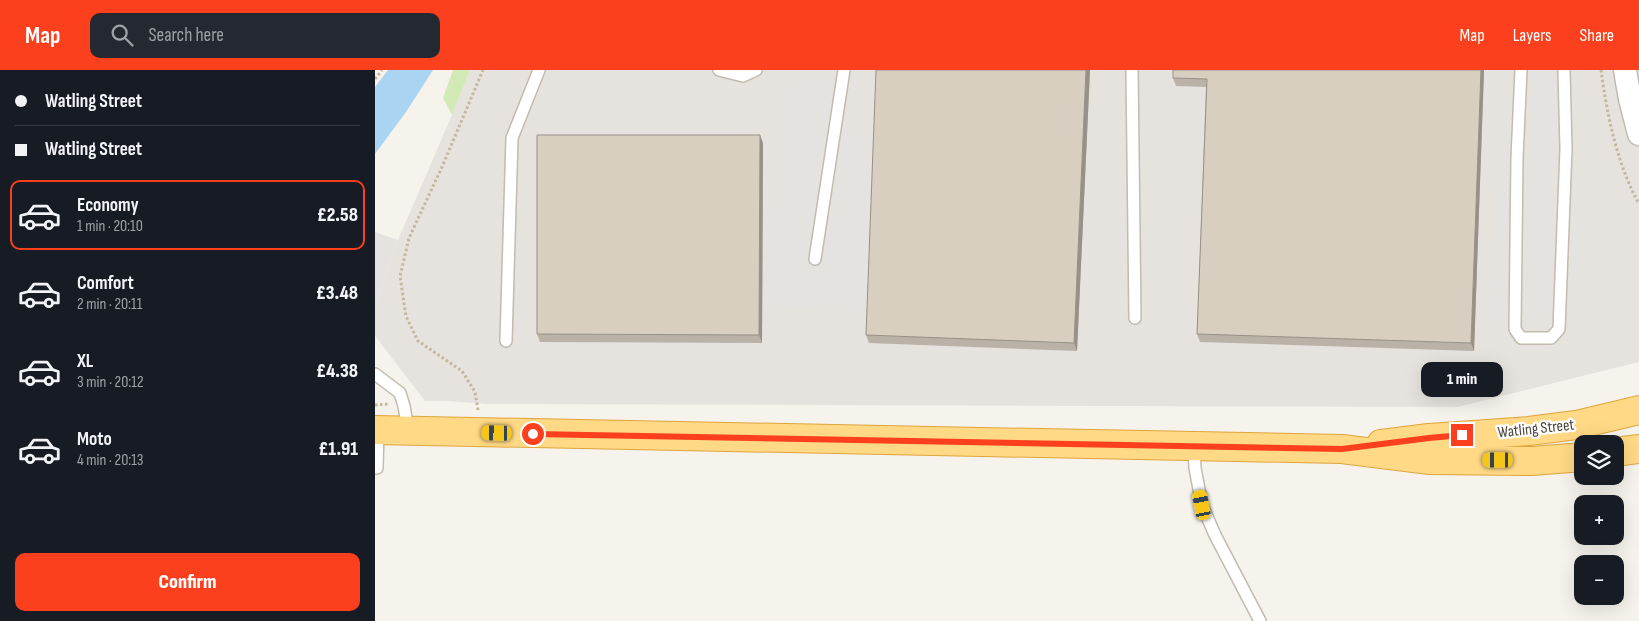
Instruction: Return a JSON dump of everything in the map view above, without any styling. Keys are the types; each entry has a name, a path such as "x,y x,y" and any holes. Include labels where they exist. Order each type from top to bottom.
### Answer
{"highway":[{"name":"Watling Street","path":"1342,449 1429,438 1576,425 1639,410"},
{"name":"Watling Street","path":"376,430 1342,449 1430,460 1532,461 1574,458"},
{"path":"1624,451 1639,449"}],"street":[{"path":"1625,70 1639,134"}],"lane":[{"path":"506,341 512,138 539,70"},
{"path":"719,70 743,76 756,70"},
{"path":"815,259 843,70"},
{"path":"1132,70 1135,318"},
{"path":"1521,70 1517,158 1515,329 1521,338 1551,338 1559,329 1566,149 1564,70"},
{"path":"375,374 400,393 408,430"},
{"path":"376,430 377,468"},
{"path":"1194,447 1195,468 1202,505 1215,535 1260,621"}],"path":[{"path":"375,79 382,70"},
{"path":"479,411 475,392 462,371 418,341 406,316 399,276 409,238 442,167 483,70"},
{"path":"1601,70 1604,93 1616,144 1630,187 1639,204"}],"shaded area":[{"path":"470,70 1639,70 1639,362 1458,407 487,404 425,401 375,336 375,309 398,240"},
{"path":"843,70 837,109 846,132 877,137 870,312 768,306 773,102 786,86"},
{"path":"1532,70 1557,70 1558,79 1548,324 1524,323"},
{"path":"1500,93 1513,94 1507,248 1494,247"},
{"path":"1571,224 1583,224 1580,324 1568,324"},
{"path":"375,232 398,240 375,309"},
{"path":"1491,262 1507,262 1504,322 1489,322"}],"green space":[{"path":"453,70 470,70 452,115 443,98"}],"water":[{"path":"388,70 433,70 406,112 375,154 375,87"}],"building":[{"path":"876,70 1086,70 1074,343 866,335"},
{"path":"1173,70 1481,70 1471,343 1197,334 1207,79 1173,78"},
{"path":"537,135 760,135 759,335 537,334"}],"route":[{"path":"533,434 1342,449 1462,435"}]}
